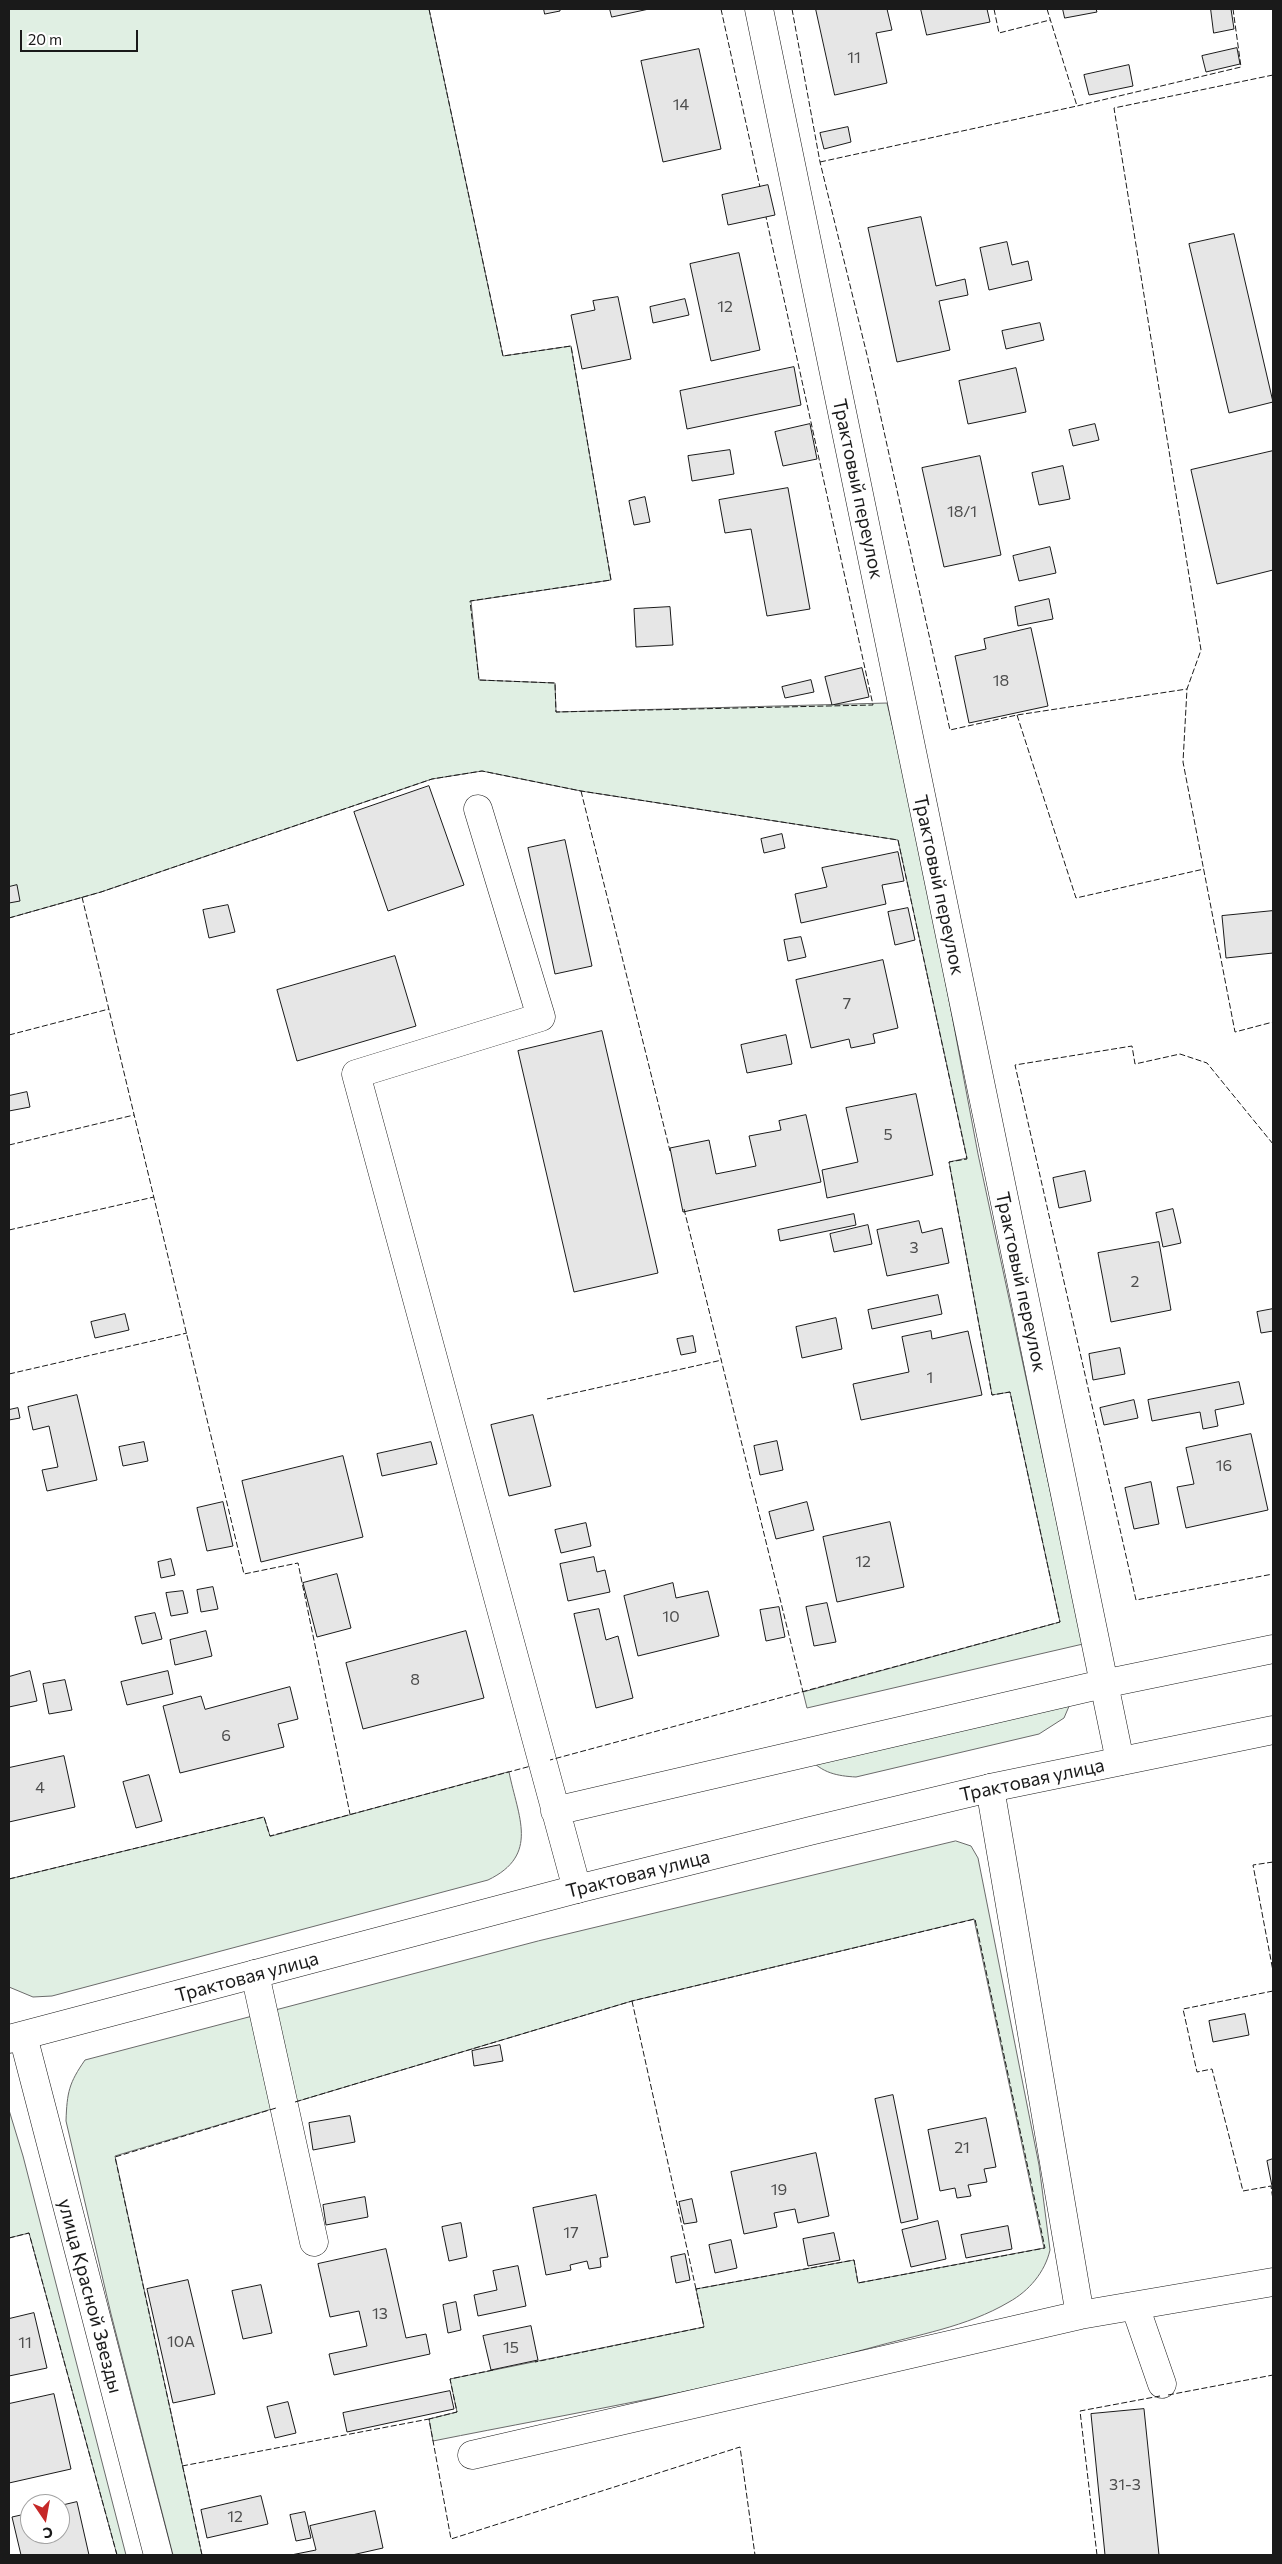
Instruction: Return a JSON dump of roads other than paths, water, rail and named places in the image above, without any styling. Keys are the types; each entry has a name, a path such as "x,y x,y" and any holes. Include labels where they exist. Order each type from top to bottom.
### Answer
{"main road":[{"name":"Трактовый переулок","path":"759,9 1120,1762"},
{"path":"478,809 541,1018 356,1074 577,1889"},
{"path":"555,1811 1103,1684 1273,1650"},
{"name":"Трактовая улица","path":"16,2038 577,1889 990,1788 1273,1730"},
{"path":"990,1788 1080,2315"},
{"path":"256,1974 314,2242"},
{"name":"улица Красной Звезды","path":"16,2038 158,2555"},
{"path":"472,2455 1080,2315 1273,2282"},
{"path":"1135,2306 1162,2384"}]}
